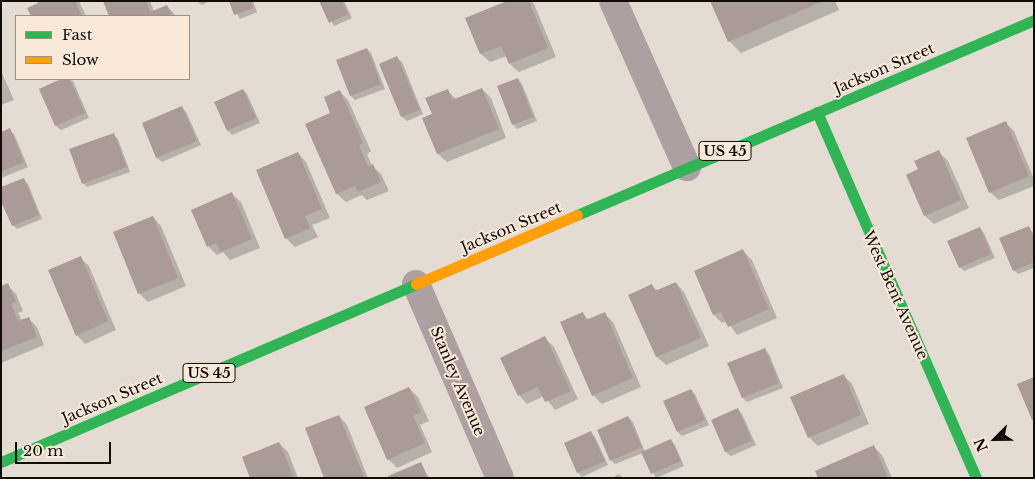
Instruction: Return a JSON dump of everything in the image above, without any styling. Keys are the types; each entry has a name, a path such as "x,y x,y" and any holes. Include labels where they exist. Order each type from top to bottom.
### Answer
{"main road":[{"name":"Jackson Street","path":"1,462 686,167 1034,20"},
{"name":"West Bent Avenue","path":"817,112 976,478"}],"street":[{"path":"613,1 686,167"},
{"name":"Stanley Avenue","path":"416,284 500,478"}],"building":[{"path":"37,1 75,1 81,14 30,15 27,8 38,3"},
{"path":"103,1 146,1 150,12 167,5 172,15 109,15"},
{"path":"229,1 251,1 253,8 234,15"},
{"path":"319,1 342,1 348,14 329,23"},
{"path":"507,1 529,1 548,48 509,64 501,46 480,54 465,18"},
{"path":"710,1 823,1 728,42"},
{"path":"367,48 381,84 350,96 336,60"},
{"path":"397,56 420,110 401,117 379,64"},
{"path":"518,78 533,117 512,125 497,86"},
{"path":"59,80 70,80 85,113 55,126 39,89"},
{"path":"482,88 499,129 437,154 422,118 432,114 425,98 448,89 452,100"},
{"path":"243,89 256,118 227,131 214,102"},
{"path":"340,90 363,143 359,145 368,167 373,164 381,182 358,192 355,186 336,194 305,124 330,113 324,97"},
{"path":"182,106 197,141 156,158 142,123"},
{"path":"1006,121 1029,176 989,193 966,138"},
{"path":"10,128 24,162 1,172 1,132"},
{"path":"114,133 127,167 82,184 69,149"},
{"path":"939,150 961,200 924,216 906,175 918,169 914,161"},
{"path":"298,152 322,209 305,216 310,228 285,239 256,170"},
{"path":"24,178 39,215 12,226 1,202 1,187"},
{"path":"232,192 252,239 221,252 216,243 207,247 191,210"},
{"path":"153,216 178,278 138,294 113,232"},
{"path":"1029,226 1034,237 1034,262 1013,271 999,238"},
{"path":"980,227 991,254 959,268 947,241"},
{"path":"743,249 769,309 728,327 721,312 713,315 694,271"},
{"path":"81,256 108,321 76,336 48,270"},
{"path":"676,282 701,338 656,357 628,295 652,284 655,291"},
{"path":"8,283 16,302 11,304 18,321 29,317 37,337 1,351 1,286"},
{"path":"583,312 586,320 605,312 633,378 592,396 560,322"},
{"path":"545,336 571,391 545,402 538,387 518,396 500,358"},
{"path":"765,348 779,383 742,398 727,363"},
{"path":"844,374 861,415 808,438 790,397"},
{"path":"1034,377 1034,419 1032,420 1017,384"},
{"path":"409,387 421,412 413,416 425,443 387,460 364,407"},
{"path":"691,389 705,420 677,432 663,401"},
{"path":"738,408 752,441 725,452 711,420"},
{"path":"339,415 364,477 324,478 305,428"},
{"path":"628,416 642,447 610,461 597,430"},
{"path":"591,431 605,461 577,473 564,443"},
{"path":"671,439 681,461 651,474 641,452"},
{"path":"279,442 294,478 250,478 242,457"},
{"path":"874,445 888,478 818,478 815,471"},
{"path":"421,462 428,478 388,478 388,476"}],"traffic: fast":[{"path":"577,215 1034,20"},
{"path":"817,112 976,478"},
{"path":"1,462 416,284"}],"traffic: slow":[{"path":"416,284 577,215"}]}
